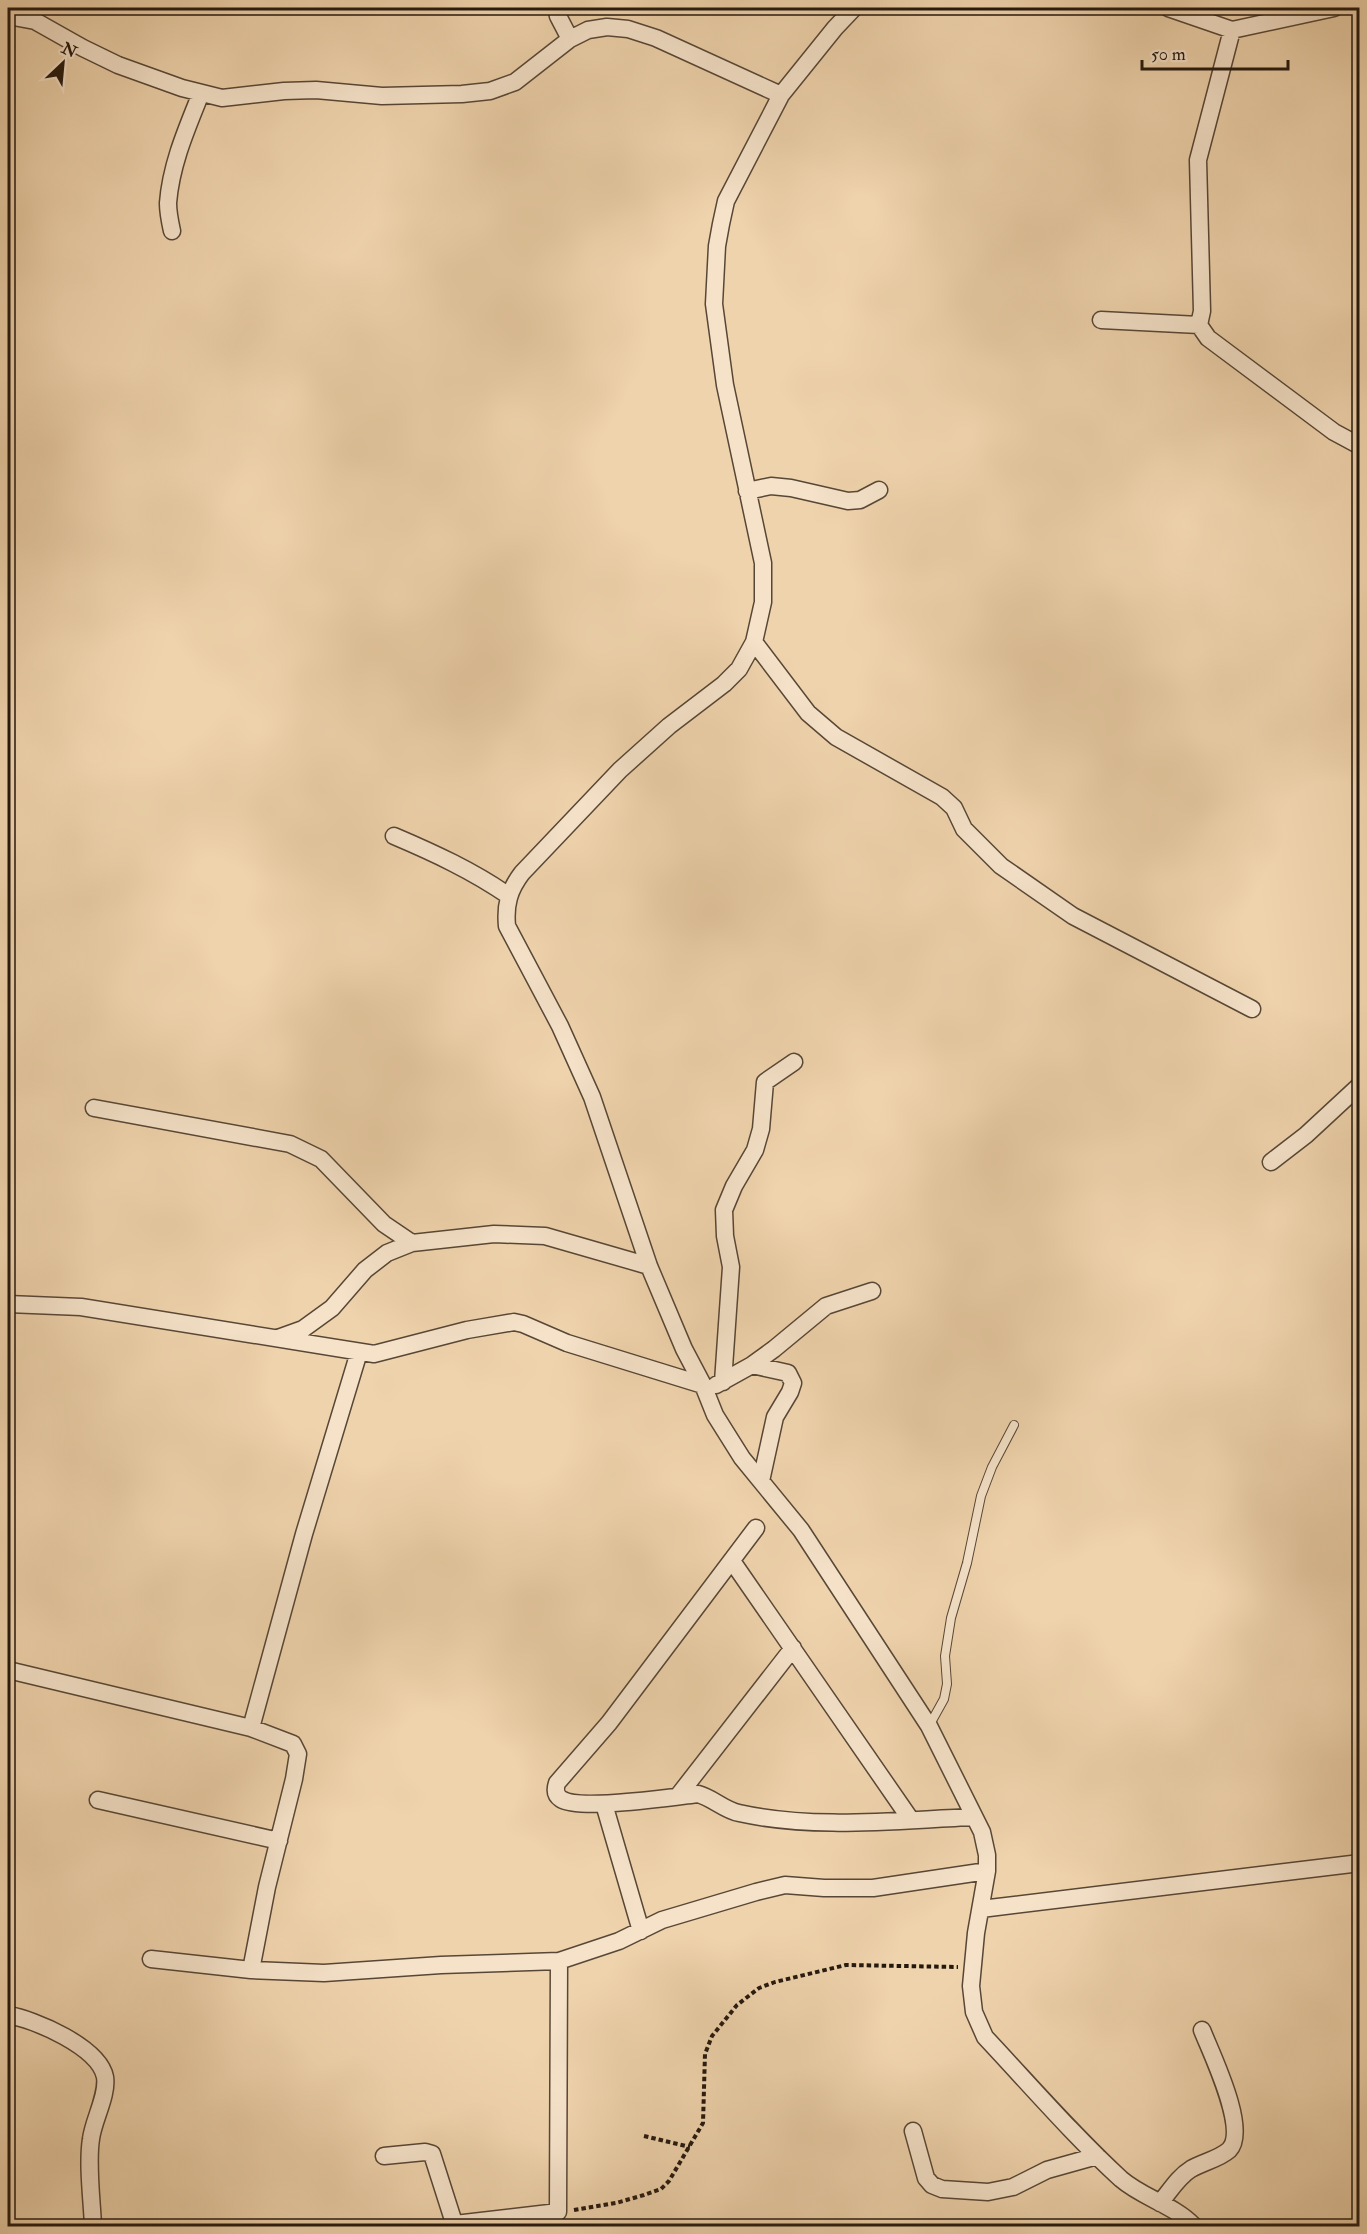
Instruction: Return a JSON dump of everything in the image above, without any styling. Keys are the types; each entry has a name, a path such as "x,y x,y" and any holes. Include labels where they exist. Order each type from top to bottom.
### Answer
{"street":[{"path":"556,8 570,39"},
{"path":"854,8 835,28 782,95 726,201 717,246 714,304 725,385 763,563 763,602 754,642 738,669 724,684 669,726 611,779 522,873 509,896 506,909 507,926 560,1026 592,1097 649,1266 715,1415 742,1458 801,1530 929,1726 982,1832 987,1855 987,1871 972,1968 972,2001 979,2026 985,2037 1097,2156 1124,2181 1184,2216 1194,2226"},
{"path":"1168,8 1232,30 1334,8"},
{"path":"8,16 35,21 118,65 222,98 316,90 382,96 490,91 515,82 570,39 588,30 607,27 628,29 656,38 782,95"},
{"path":"1232,30 1198,160 1202,312 1199,325 1208,338 1334,432 1359,446"},
{"path":"172,231 168,205 170,189 179,150 201,93"},
{"path":"1101,320 1199,325"},
{"path":"747,491 771,486 791,488 848,501 860,500 879,490"},
{"path":"754,642 808,712 837,737 942,797 954,808 964,829 1000,866 1073,916 1252,1009"},
{"path":"394,836 442,857 492,884 509,896"},
{"path":"723,1382 731,1268 725,1236 724,1210 734,1186 755,1150 761,1129 766,1080 794,1062"},
{"path":"1271,1162 1306,1135 1359,1085"},
{"path":"94,1108 291,1144 321,1159 384,1224 412,1243"},
{"path":"278,1338 303,1329 332,1308 365,1270 387,1253 412,1243 494,1234 545,1236 649,1266"},
{"path":"12,1304 81,1307 374,1354 467,1330 514,1322 567,1343 704,1387 723,1382 752,1365 826,1306 872,1291"},
{"path":"251,1728 304,1534 359,1352"},
{"path":"752,1365 788,1373 793,1383 775,1417 761,1481"},
{"path":"756,1528 609,1723 557,1783 556,1794 563,1801 604,1804 698,1794 736,1812 820,1823 975,1817"},
{"path":"732,1561 911,1820"},
{"path":"678,1796 793,1648"},
{"path":"8,1670 251,1728 293,1744 298,1754 251,1970"},
{"path":"98,1800 279,1841"},
{"path":"604,1804 641,1931"},
{"path":"981,1909 1359,1863"},
{"path":"151,1959 251,1970 324,1972 559,1961 610,1944 662,1920 785,1885 873,1888 987,1871"},
{"path":"384,2156 425,2152 432,2154 455,2225 550,2218 559,1961"},
{"path":"8,2015 22,2017 82,2048 99,2064 105,2078 90,2139 93,2226"},
{"path":"1160,2203 1180,2177 1228,2151 1233,2139 1235,2130 1228,2095 1202,2030"},
{"path":"913,2130 926,2178 932,2185 942,2189 988,2192 1013,2187 1047,2170 1097,2156"}],"lane":[{"path":"929,1726 944,1699 947,1684 945,1656 951,1618 967,1563 981,1496 992,1467 1014,1425"}],"path":[{"path":"550,2218 616,2204 661,2189 676,2172 703,2123 705,2054 712,2036 722,2021 747,1995 775,1982 846,1965 972,1968"},
{"path":"644,2136 690,2147"}]}
